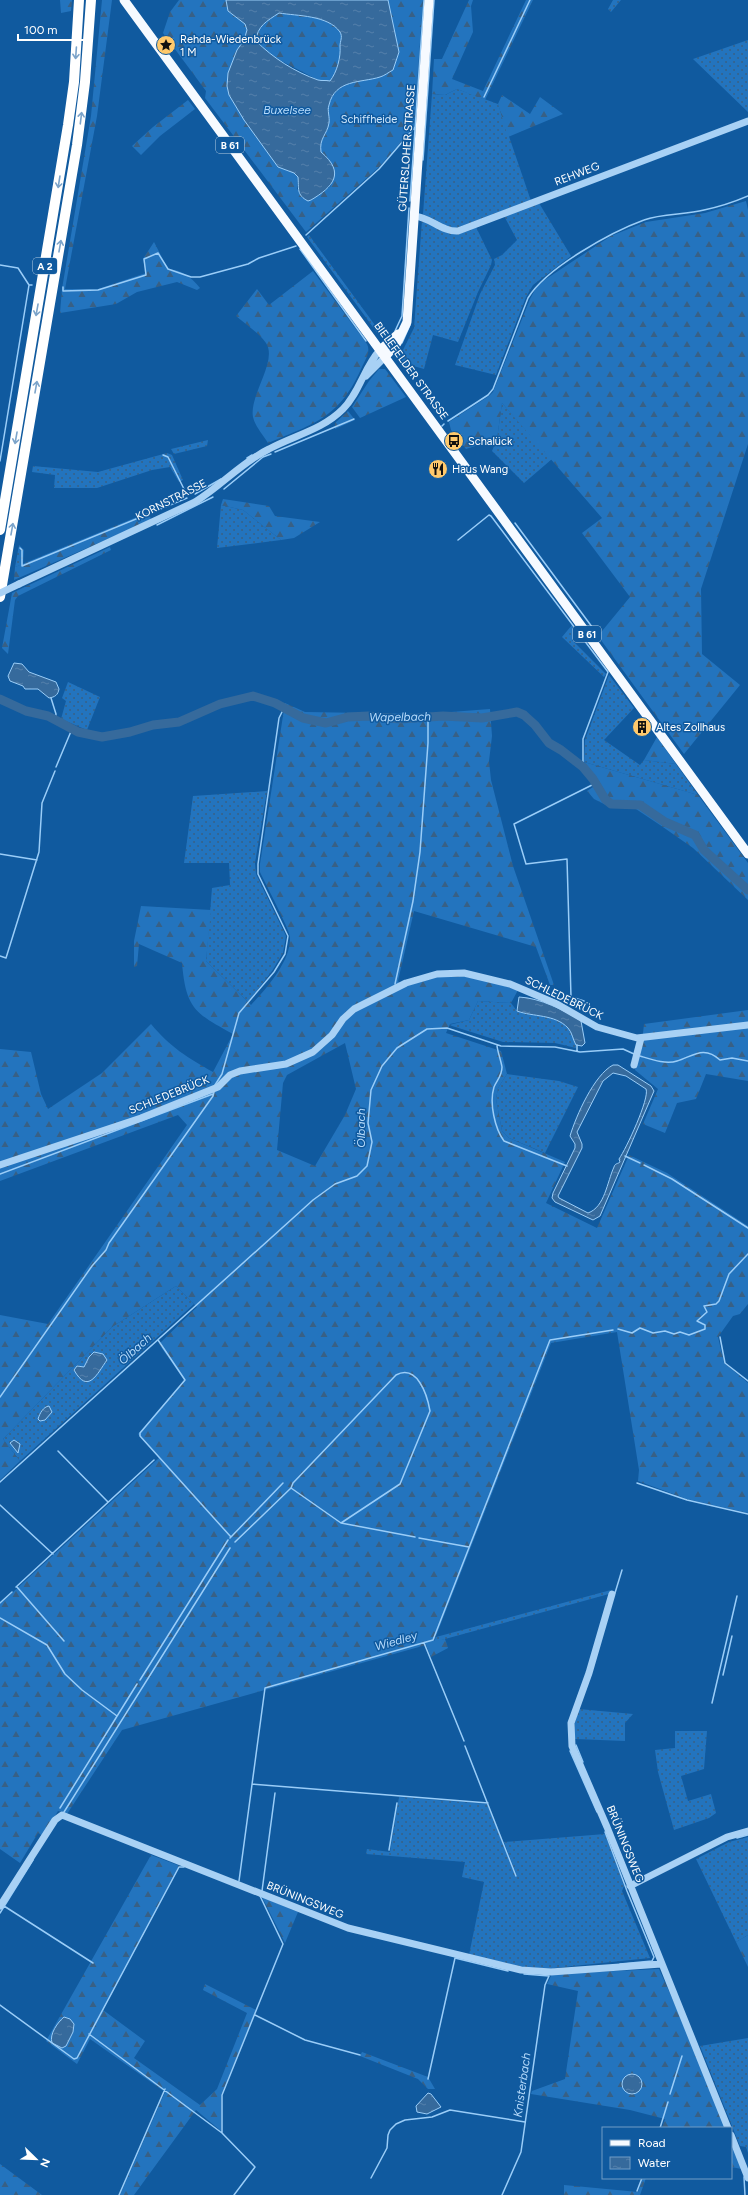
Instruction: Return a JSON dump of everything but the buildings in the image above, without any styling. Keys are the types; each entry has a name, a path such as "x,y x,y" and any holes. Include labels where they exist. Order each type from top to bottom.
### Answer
{"highway":[{"name":"A 2","path":"0,530 68,125 74,82 79,0"},
{"name":"A 2","path":"0,597 77,145 91,0"}],"main road":[{"name":"BIELEFELDER STRASSE","path":"124,0 748,854"},
{"name":"GÜTERSLOHER STRASSE","path":"383,353 403,333 407,322 429,0"}],"street":[{"name":"REHWEG","path":"414,216 420,217 449,230 458,231 748,121"},
{"name":"KORNSTRASSE","path":"0,593 195,502 215,490 269,448 315,429 332,420 347,405 383,353"},
{"name":"SCHLEDEBRÜCK","path":"0,1165 95,1135 148,1115 218,1087 230,1076 240,1071 286,1064 313,1052 332,1035 343,1019 354,1009 406,983 437,974 464,972 510,984 557,1004 597,1027 641,1038 748,1025"},
{"path":"634,1065 641,1038"},
{"name":"BRÜNINGSWEG","path":"612,1594 589,1672 574,1712 570,1734 572,1746 607,1827 728,2127"},
{"name":"BRÜNINGSWEG","path":"0,1906 55,1820 62,1815 356,1930 492,1964 539,1972 661,1964"},
{"path":"630,1886 727,1837 748,1831"},
{"path":"732,2138 748,2178"}],"green space":[{"path":"60,0 72,0 71,11 61,13"},
{"path":"102,0 112,0 97,116 65,289 98,289 146,273 143,259 154,242 168,269 178,271 186,275 200,288 197,290 177,282 137,292 116,304 60,313 62,289 91,116"},
{"name":"Schiffheide","path":"179,0 226,0 228,11 245,24 247,30 244,40 237,50 229,95 244,120 278,167 294,173 298,177 297,189 311,200 331,186 328,158 321,152 321,143 328,126 328,108 332,97 337,91 350,83 380,77 389,8 388,0 423,0 414,127 378,168 306,232 205,98 206,91 163,33 170,12"},
{"path":"469,0 473,0 471,6 473,32 452,79 483,91 526,0 533,0 485,100 457,89 445,95 432,94 434,59 442,59"},
{"path":"613,0 621,0 611,12 608,9"},
{"path":"279,13 320,19 335,26 340,32 339,60 337,69 330,81 320,81 270,55 256,41 261,28 267,21"},
{"path":"748,40 748,112 693,59"},
{"path":"457,89 498,104 531,201 453,229 423,214 432,94 445,95"},
{"path":"502,95 530,114 540,97 563,114 508,137 498,104"},
{"path":"188,100 195,109 160,136 141,155 132,146 153,127"},
{"path":"746,201 748,210 748,444 701,589 702,654 740,685 684,754 598,636 630,597 582,533 602,518 502,403 497,439 466,449 451,430 449,422 493,392 530,299 536,288 543,281 611,236 646,222 705,213"},
{"path":"539,203 571,256 533,285 526,297 496,375 455,365 480,294 495,265 494,259 502,255 517,240 504,216"},
{"path":"422,220 448,232 476,227 492,260 458,342 433,335 424,369 410,365 406,368 399,358 414,328"},
{"path":"309,235 380,332 378,334 307,237"},
{"path":"313,271 367,344 368,353 354,384 335,408 325,416 300,430 268,443 254,420 253,408 266,369 269,350 263,339 236,316 257,289 269,305"},
{"path":"379,369 385,369 406,397 360,418 352,407 369,381"},
{"path":"502,403 552,459 524,483 492,451 497,439"},
{"path":"348,411 355,420 335,429 335,423"},
{"path":"208,440 207,446 174,454 171,449"},
{"path":"167,453 172,455 183,480 179,482 170,467 152,470 97,488 54,488 55,475 32,472 33,466 98,472"},
{"path":"223,499 269,506 275,516 320,522 294,538 281,540 243,510 221,505"},
{"path":"221,505 243,510 281,540 217,548"},
{"path":"149,512 151,520 14,580 15,567"},
{"path":"19,545 24,550 23,564 15,567"},
{"path":"110,547 111,550 18,596 15,600 8,654 2,648 12,593"},
{"path":"572,625 577,632 572,640 606,674 604,677 562,637"},
{"path":"609,675 634,708 604,740 640,765 644,760 676,764 698,795 584,762 585,740"},
{"path":"68,682 100,697 87,730 61,719 66,701 62,698"},
{"path":"285,703 305,712 425,714 490,709 492,736 489,761 491,780 513,866 554,985 550,985 536,947 414,911 398,981 402,988 432,978 460,976 488,981 518,990 511,1003 478,1001 469,1020 450,1024 446,1033 501,1051 507,1074 498,1088 496,1099 502,1131 509,1138 565,1162 546,1203 597,1228 629,1155 667,1173 748,1226 748,1304 740,1314 733,1316 718,1337 724,1363 748,1383 748,1513 687,1499 638,1481 639,1470 617,1332 551,1343 434,1641 445,1639 448,1648 431,1657 426,1645 122,1730 67,1814 58,1811 43,1836 38,1833 20,1863 0,1849 0,1604 159,1458 138,1434 184,1380 159,1344 197,1307 176,1286 112,1327 3,1439 20,1461 0,1480 0,1315 48,1324 187,1125 178,1115 0,1181 0,1049 31,1052 41,1094 48,1109 102,1073 151,1024 165,1039 180,1051 195,1062 213,1072 233,1034 210,1021 195,1008 186,991 182,963 139,944 137,966 134,967 134,941 141,906 211,910 206,961 251,1005 277,974 287,955 290,937 260,872","holes":["345,1043 356,1089 345,1115 315,1166 277,1150 283,1083 287,1075"]},
{"path":"657,737 676,764 644,760"},
{"path":"584,762 698,795 748,863 748,900 693,848 636,809 610,807 594,799 587,791 599,783"},
{"path":"267,791 255,863 256,874 286,936 283,953 272,971 248,1002 206,961 212,888 230,885 229,863 184,863 193,796"},
{"path":"478,1001 511,1003 517,1011 557,1020 563,1023 569,1030 576,1048 555,1043 503,1042 449,1025 469,1020"},
{"path":"748,1010 748,1081 706,1074 696,1099 677,1103 665,1133 643,1124 658,1089 635,1070 642,1043 644,1024"},
{"path":"507,1074 559,1081 578,1087 545,1153 509,1138 502,1131 496,1099 498,1088"},
{"path":"176,1286 194,1304 20,1461 3,1439 112,1327"},
{"path":"611,1590 609,1594 434,1642 436,1637"},
{"path":"579,1709 633,1714 625,1723 625,1741 575,1739 574,1726"},
{"path":"675,1731 707,1731 704,1769 681,1776 688,1801 711,1794 716,1813 709,1818 674,1830 658,1772 655,1750 675,1748"},
{"path":"399,1797 487,1804 516,1877 517,1876 504,1842 605,1834 624,1886 622,1891 650,1958 554,1968 551,1971 540,1971 469,1955 484,1882 462,1877 465,1862 366,1854 367,1849 390,1852"},
{"path":"748,1837 748,1935 736,1942 696,1859 729,1842"},
{"path":"151,1855 180,1866 103,2010 145,2041 134,2058 200,2105 217,2089 247,2013 203,1990 205,1984 256,2010 221,2095 221,2131 196,2110 134,2195 120,2195 165,2092 90,2039 77,2064 46,2041"},
{"path":"262,1897 298,1912 285,1943"},
{"path":"748,1935 748,1967 736,1942"},
{"path":"659,1969 694,2047 726,2127 662,2127 665,2119 630,2110 531,2094 532,2091 565,2079 578,1991 547,1984 552,1974"},
{"path":"748,2038 748,2153 746,2147 740,2146 700,2046"},
{"path":"362,2052 428,2077 435,2089 428,2089 418,2079 360,2056"},
{"path":"732,2144 742,2169 732,2167"},
{"path":"0,2164 42,2195 0,2195"},
{"path":"643,2179 646,2179 640,2195 564,2195 564,2185 638,2192"}],"water":[{"name":"Buxelsee","path":"226,0 388,0 399,52 393,70 380,77 343,86 337,90 332,97 328,107 329,123 321,143 321,152 329,160 333,167 335,173 334,179 325,190 311,200 308,201 304,199 300,194 298,188 298,177 294,173 278,167 244,120 229,95 227,86 228,73 237,50 244,40 247,30 245,24 228,11","holes":["279,13 320,19 335,26 340,32 339,60 337,69 330,81 318,80 293,69 256,41 258,31 263,24"]},
{"path":"14,663 22,664 29,672 56,682 59,689 57,694 49,698 38,689 25,689 23,686 10,681 8,676"},
{"path":"519,997 552,1005 581,1021 585,1043 582,1046 576,1045 569,1030 563,1023 557,1020 517,1011"},
{"path":"613,1065 618,1065 651,1086 654,1091 600,1216 593,1220 555,1202 552,1198 575,1148 575,1144 570,1136 581,1107 599,1078","holes":["613,1073 626,1076 646,1089 644,1102 632,1135 619,1159 620,1162 614,1166 602,1200 594,1210 588,1213 559,1198 558,1196 582,1148 577,1132 603,1081"]},
{"path":"94,1352 103,1354 107,1360 92,1380 88,1382 84,1381 74,1370 77,1366 84,1367 89,1357"},
{"path":"49,1406 52,1412 45,1420 40,1421 38,1419 43,1409"},
{"path":"14,1440 20,1444 18,1453 10,1443"},
{"path":"64,2017 70,2019 74,2024 73,2032 66,2046 62,2048 52,2043 51,2040 55,2028"},
{"path":"628,2074 636,2074 642,2080 642,2088 636,2094 628,2094 622,2088 622,2080"},
{"path":"428,2093 431,2094 441,2107 427,2114 417,2112 416,2106"}],"waterway":[{"path":"410,201 424,0"},
{"path":"423,160 434,0"},
{"path":"484,97 530,0"},
{"path":"306,235 379,169 415,127"},
{"path":"448,421 488,395 493,389 528,298 549,275 564,263 580,252 614,233 644,220 658,216 697,212 748,196"},
{"path":"395,331 402,316 409,208"},
{"path":"63,287 63,291 98,290 146,275 144,259 158,253 168,269 191,277 200,277 248,264 259,258 296,246"},
{"path":"300,249 366,341"},
{"path":"0,265 18,268 29,285 32,285"},
{"path":"0,461 29,285"},
{"path":"402,343 410,325"},
{"path":"275,452 354,419"},
{"path":"224,489 263,457 271,454"},
{"path":"163,455 168,457 184,489"},
{"path":"247,458 252,455"},
{"path":"195,494 221,479"},
{"path":"157,525 213,497"},
{"path":"20,548 22,550 22,566 187,498"},
{"path":"458,540 489,515 491,516 608,672 583,739 583,767"},
{"path":"515,523 598,635"},
{"name":"Wapelbach","path":"0,699 26,711 48,716 78,732 102,737 130,732 153,725 179,722 220,704 253,696 275,703 303,718 326,723 348,717 368,716 400,719 443,716 482,718 517,712 524,715 535,725 549,743 561,750 583,767 593,779 605,799 611,804 640,805 665,822 695,835 704,850 748,890"},
{"path":"51,698 56,714 55,719"},
{"path":"215,1085 222,1074 239,1013 274,972 285,954 288,936 258,874 258,864 279,718 284,708"},
{"path":"395,984 413,901 420,852 428,743 428,718"},
{"path":"56,767 72,729"},
{"path":"0,956 6,958 39,852 42,803 55,771"},
{"path":"584,1001 571,997 567,859 526,864 514,824 596,783"},
{"path":"0,854 37,860"},
{"name":"Ölbach","path":"0,1482 313,1200 335,1184 357,1176 367,1166 372,1142 368,1123 371,1090 382,1066 397,1048 427,1029 447,1028 501,1046 555,1047 580,1052 623,1049 634,1054"},
{"name":"Ölbach","path":"577,1045 577,1051"},
{"path":"497,1046 502,1070 494,1087 492,1100 494,1116 501,1136 504,1141 567,1166"},
{"name":"Ölbach","path":"640,1056 658,1061 673,1062 704,1052 709,1053 720,1060 732,1058 748,1061"},
{"path":"0,1397 92,1266 106,1250 109,1243 213,1096 214,1092"},
{"path":"0,1174 213,1094"},
{"path":"625,1156 640,1163"},
{"path":"644,1165 672,1179 748,1228"},
{"path":"618,1329 632,1333 640,1328 653,1333 665,1331 674,1334 680,1332 689,1335 705,1329 705,1325 697,1321 707,1312 704,1306 716,1304 719,1301 729,1274 748,1254"},
{"name":"Wiedley","path":"239,1881 265,1688 433,1640 550,1340 613,1330"},
{"path":"720,1337 725,1363 748,1381"},
{"path":"158,1340 185,1380 140,1433 140,1436 231,1537"},
{"path":"235,1542 291,1488 293,1483 396,1375 403,1373 410,1374 420,1382 430,1411 400,1484 341,1523"},
{"path":"58,1451 108,1502"},
{"path":"16,1587 154,1460"},
{"path":"230,1538 283,1483"},
{"path":"637,1483 687,1500 748,1514"},
{"path":"291,1488 341,1523 415,1537"},
{"path":"0,1505 53,1554"},
{"path":"419,1538 469,1547"},
{"path":"140,1680 228,1540"},
{"path":"64,1812 230,1548"},
{"path":"615,1593 622,1570"},
{"path":"17,1587 64,1641"},
{"path":"0,1603 12,1592"},
{"path":"712,1703 737,1596"},
{"path":"0,1618 47,1645 65,1674 82,1690 117,1716"},
{"path":"723,1675 732,1636"},
{"path":"424,1643 464,1741"},
{"path":"60,1808 137,1684"},
{"path":"576,1745 583,1762"},
{"path":"465,1746 516,1876"},
{"path":"570,1751 597,1812"},
{"path":"252,1784 488,1803"},
{"path":"262,1891 275,1793"},
{"path":"389,1850 397,1803"},
{"name":"Knisterbach","path":"605,1832 654,1957 652,1961 620,1964"},
{"name":"Knisterbach","path":"737,1838 748,1835"},
{"path":"0,1913 33,1860"},
{"path":"0,2005 74,2059 77,2058 179,1867 184,1867"},
{"path":"234,2195 255,2167 222,2133 222,2095 283,1944 260,1896"},
{"path":"4,1906 93,1963"},
{"path":"428,2079 455,1958 508,1971"},
{"path":"524,1974 549,1976"},
{"name":"Knisterbach","path":"502,2195 521,2152 545,1985 549,1976"},
{"path":"255,2015 305,2040 360,2055"},
{"path":"89,2034 222,2133"},
{"path":"670,2094 682,2056"},
{"path":"119,2195 165,2089"},
{"path":"660,2127 668,2102"},
{"path":"371,2178 387,2148 390,2130 396,2124 405,2120 432,2117 450,2110 525,2122"},
{"path":"744,2177 745,2195"},
{"path":"637,2191 642,2179"}],"place":[{"name":"Rehda-Wiedenbrück 1 M","path":"166,45"},
{"name":"Schalück","path":"454,441"},
{"name":"Haus Wang","path":"438,469"},
{"name":"Altes Zollhaus","path":"642,727"}]}
